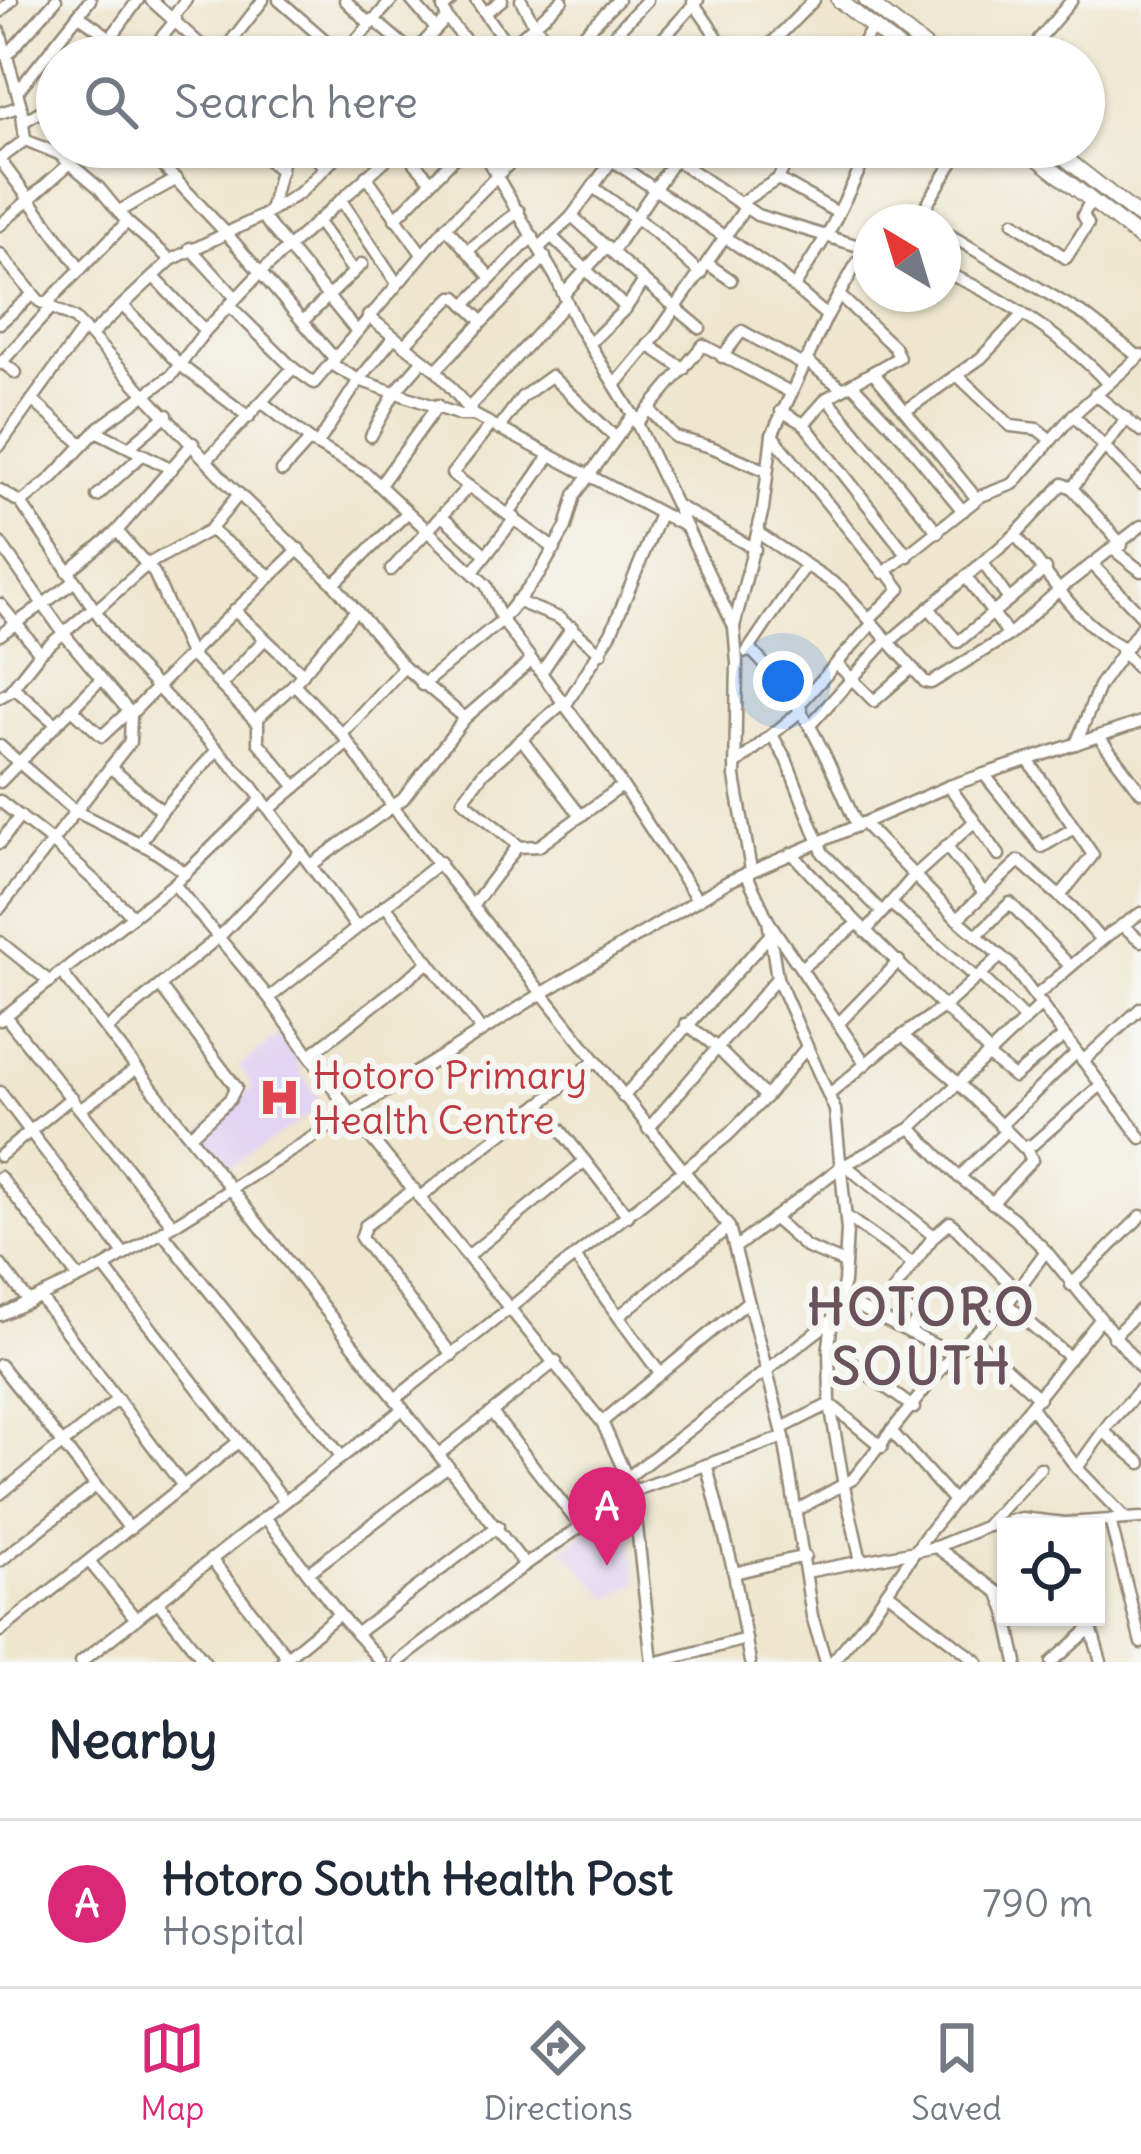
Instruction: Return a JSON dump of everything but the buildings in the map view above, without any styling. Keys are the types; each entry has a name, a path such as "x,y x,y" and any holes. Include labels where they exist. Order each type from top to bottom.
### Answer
{"main road":[{"path":"839,0 884,36"},
{"path":"866,0 911,36"},
{"path":"1050,168 1141,239"},
{"path":"1078,168 1141,218"}],"street":[{"path":"0,12 12,0"},
{"path":"8,54 56,0"},
{"path":"64,36 90,0"},
{"path":"114,36 137,0"},
{"path":"151,0 193,36"},
{"path":"159,36 185,0"},
{"path":"233,36 263,0"},
{"path":"280,0 323,36"},
{"path":"345,0 389,36"},
{"path":"360,36 392,0"},
{"path":"411,0 436,29"},
{"path":"452,0 443,8 461,36"},
{"path":"476,0 497,36"},
{"path":"486,12 502,0"},
{"path":"521,0 544,36"},
{"path":"521,36 562,0"},
{"path":"582,36 618,0"},
{"path":"613,36 647,0"},
{"path":"779,36 814,0"},
{"path":"1042,36 1072,0"},
{"path":"664,36 694,1 717,36"},
{"path":"79,15 111,36"},
{"path":"429,36 447,18"},
{"path":"867,36 873,27"},
{"path":"0,32 21,106 25,140"},
{"path":"17,92 36,70"},
{"path":"0,113 21,106"},
{"path":"23,122 36,116"},
{"path":"25,140 36,143"},
{"path":"25,140 0,160 81,269"},
{"path":"0,225 29,202 58,168"},
{"path":"83,168 123,216 171,260"},
{"path":"166,168 261,272 333,362 359,380 460,415 471,412 585,271 638,220 669,168"},
{"path":"279,168 266,214 286,249 357,332"},
{"path":"0,446 5,428 87,332 123,306 171,260 266,214 301,192 325,168"},
{"path":"0,509 19,501 96,431 149,395 261,272 375,168"},
{"path":"419,168 431,182"},
{"path":"395,219 444,168"},
{"path":"495,168 635,419 734,627"},
{"path":"190,248 292,368 314,383 396,282 505,168"},
{"path":"436,370 539,247 572,216 606,168"},
{"path":"624,168 727,237 827,316"},
{"path":"688,168 743,205 803,231 853,244"},
{"path":"616,384 676,309 727,237 743,205 778,179 784,168"},
{"path":"794,287 828,234 860,168"},
{"path":"930,204 950,168"},
{"path":"366,176 422,254"},
{"path":"16,374 1,363 49,305 123,216 178,179"},
{"path":"778,179 838,213"},
{"path":"593,187 704,269 731,280"},
{"path":"341,200 396,282"},
{"path":"1013,222 1066,258 1088,224 1083,212 1091,200"},
{"path":"467,251 519,211"},
{"path":"572,216 700,328"},
{"path":"303,321 358,268 317,221"},
{"path":"446,227 490,277"},
{"path":"551,236 626,308"},
{"path":"772,435 881,572 887,572 977,499 1009,488 1073,415 1138,361 1085,316 961,242"},
{"path":"465,305 490,277 539,247"},
{"path":"2,264 32,295 76,319 238,494 334,584 404,667 465,718"},
{"path":"853,270 772,435 755,549 734,627 735,765 749,872 768,920 865,1063"},
{"path":"154,277 205,331"},
{"path":"961,279 1070,350 1108,384"},
{"path":"590,343 626,308 644,281"},
{"path":"0,323 32,295"},
{"path":"804,424 827,398 899,355 838,295"},
{"path":"282,471 313,442 359,380 452,297 481,320"},
{"path":"123,306 180,365 249,417"},
{"path":"368,316 436,370 471,412 683,525"},
{"path":"905,411 958,376 1021,316"},
{"path":"722,357 742,331 848,386 963,511"},
{"path":"648,345 684,369"},
{"path":"422,685 502,620 556,549 586,476 616,438 650,410 703,345 790,392"},
{"path":"371,436 395,392 423,360"},
{"path":"207,460 292,368"},
{"path":"873,372 977,499"},
{"path":"556,549 453,477 452,471 522,397 551,376 616,438"},
{"path":"958,376 1011,426 1037,429 1051,440"},
{"path":"1072,488 1104,447 1136,423 1095,394"},
{"path":"827,398 938,532"},
{"path":"32,400 83,445"},
{"path":"263,403 380,485 492,593 502,620 697,899"},
{"path":"380,485 438,405"},
{"path":"650,410 675,437 767,471"},
{"path":"782,411 804,424 908,556"},
{"path":"129,447 167,415"},
{"path":"1073,415 1141,484"},
{"path":"96,431 172,469"},
{"path":"0,635 71,577 193,443"},
{"path":"97,496 142,455"},
{"path":"472,572 549,457"},
{"path":"811,724 888,641 1015,535 1063,484 1072,488 1141,571"},
{"path":"391,570 468,487"},
{"path":"0,490 19,501 127,656 266,804 356,927"},
{"path":"0,697 40,653 148,564 210,530 238,494"},
{"path":"676,506 755,549"},
{"path":"334,584 406,513"},
{"path":"622,786 536,848 519,846 464,800 484,772 564,705 601,653 660,514"},
{"path":"442,516 486,556"},
{"path":"758,532 841,588 925,682 931,683 1009,635 1141,526"},
{"path":"210,530 270,576"},
{"path":"117,531 148,564 190,654 257,723 258,742 296,787"},
{"path":"1015,535 1046,569 1078,617 1122,649 1141,671"},
{"path":"0,543 64,634 130,713 130,742 0,908"},
{"path":"71,707 101,736 158,688 299,549"},
{"path":"983,562 1009,600"},
{"path":"737,663 806,566"},
{"path":"1094,566 1141,615"},
{"path":"929,608 958,642 1046,569"},
{"path":"735,765 800,708 900,589 887,572"},
{"path":"966,577 1009,635"},
{"path":"516,601 560,618 601,653"},
{"path":"0,604 40,653"},
{"path":"234,610 298,679 647,1130 729,1227 783,1432 812,1616 829,1662"},
{"path":"257,723 356,610"},
{"path":"541,674 572,627"},
{"path":"1076,744 1099,686 1140,628"},
{"path":"221,685 265,639"},
{"path":"750,650 811,724 860,825 1001,956 1141,1138"},
{"path":"311,865 393,807 419,781 465,718 531,661"},
{"path":"837,664 874,701 912,668"},
{"path":"342,1457 72,1097 3,1018 174,884 266,804 296,787 345,739 404,667"},
{"path":"0,782 100,680"},
{"path":"13,687 55,723"},
{"path":"0,1315 104,1267 482,1030 749,872 949,786 1140,724"},
{"path":"772,735 826,857 978,976 1025,1019"},
{"path":"1099,737 1141,792"},
{"path":"523,741 581,815"},
{"path":"0,746 75,811 140,843 186,873"},
{"path":"140,843 217,750"},
{"path":"1028,760 1093,856 1060,896"},
{"path":"110,767 162,811"},
{"path":"984,774 1042,847 1074,828"},
{"path":"949,786 999,855"},
{"path":"0,801 133,916"},
{"path":"0,843 20,816"},
{"path":"647,1130 716,1046 779,982 886,908 974,822"},
{"path":"473,905 519,846"},
{"path":"946,846 984,893"},
{"path":"107,1030 220,936 301,851"},
{"path":"792,853 861,928 1014,1077 1064,1036"},
{"path":"269,998 440,862"},
{"path":"957,919 1019,862 1060,896 1101,940"},
{"path":"174,884 269,998 350,1112 602,1422 633,1491 655,1662 746,1639"},
{"path":"977,935 1010,903 1070,966"},
{"path":"385,904 482,1030"},
{"path":"736,1247 841,1167 911,1128 1025,1019 1070,966 1141,913"},
{"path":"768,920 779,982 831,1093 847,1217 845,1263 829,1346 830,1404 861,1561"},
{"path":"1122,926 1141,941"},
{"path":"623,1096 770,935"},
{"path":"0,942 50,982"},
{"path":"831,1093 945,1006 1001,956"},
{"path":"838,1024 899,961"},
{"path":"310,1055 429,962"},
{"path":"62,973 525,1565"},
{"path":"160,986 236,1087 230,1099 190,1136"},
{"path":"959,1178 1003,1128 1141,1008"},
{"path":"686,1024 716,1046 766,1096"},
{"path":"903,1036 1032,1157 992,1203"},
{"path":"81,1662 342,1457 452,1355 683,1172 766,1096 807,1047"},
{"path":"452,1355 361,1238 365,1226 594,1062"},
{"path":"81,1109 136,1069"},
{"path":"1026,1148 1101,1085"},
{"path":"0,1092 124,1254"},
{"path":"0,1156 72,1097"},
{"path":"540,1104 628,1216"},
{"path":"911,1128 959,1178 1046,1252 1141,1368"},
{"path":"469,1256 585,1161"},
{"path":"841,1167 934,1236"},
{"path":"0,1177 80,1278"},
{"path":"1072,1285 1141,1216"},
{"path":"847,1217 913,1263"},
{"path":"773,1218 806,1247 845,1263"},
{"path":"910,1332 916,1318 895,1297 894,1289 934,1236 954,1223 1017,1291"},
{"path":"619,1316 729,1227"},
{"path":"797,1510 844,1486 882,1447 953,1354 1007,1304 1046,1252"},
{"path":"575,1257 659,1372"},
{"path":"0,1264 118,1399 183,1486"},
{"path":"104,1267 284,1500"},
{"path":"840,1298 953,1354"},
{"path":"602,1422 746,1304"},
{"path":"1007,1304 1070,1358"},
{"path":"1113,1337 1141,1309"},
{"path":"628,1477 832,1321"},
{"path":"829,1662 1099,1321"},
{"path":"974,1339 1035,1402 1077,1468 1126,1519"},
{"path":"829,1346 914,1408"},
{"path":"439,1454 556,1361"},
{"path":"0,1365 130,1529"},
{"path":"1077,1468 1141,1389"},
{"path":"0,1475 4,1491 118,1399"},
{"path":"398,1662 525,1565 633,1491 707,1467 830,1404"},
{"path":"830,1404 882,1447"},
{"path":"492,1413 580,1527"},
{"path":"1103,1431 1141,1463"},
{"path":"893,1433 954,1501"},
{"path":"0,1630 237,1443"},
{"path":"308,1573 448,1466"},
{"path":"707,1467 750,1662"},
{"path":"985,1527 1040,1468"},
{"path":"0,1561 94,1487"},
{"path":"265,1517 382,1662"},
{"path":"1105,1521 1141,1518"},
{"path":"1110,1520 1141,1643"},
{"path":"806,1572 936,1547 997,1524"},
{"path":"356,1634 498,1526"},
{"path":"936,1547 997,1592"},
{"path":"734,1573 805,1556"},
{"path":"211,1559 284,1659 339,1614"},
{"path":"89,1561 136,1619"},
{"path":"887,1592 978,1662"},
{"path":"158,1602 202,1661"},
{"path":"1009,1626 1017,1662"},
{"path":"1052,1662 1086,1626"},
{"path":"1091,1626 1101,1662"}],"shaded area":[{"name":"Hotoro Primary Health Centre","path":"280,1034 301,1061 296,1065 323,1106 228,1169 200,1131 253,1088 240,1066"},
{"path":"621,1505 638,1583 610,1599 563,1549"}],"place":[{"name":"Hotoro Primary Health Centre","path":"279,1097"},
{"name":"Hotoro South Health Post","path":"607,1566"}],"district":[{"name":"HOTORO SOUTH","path":"922,1336"}]}
